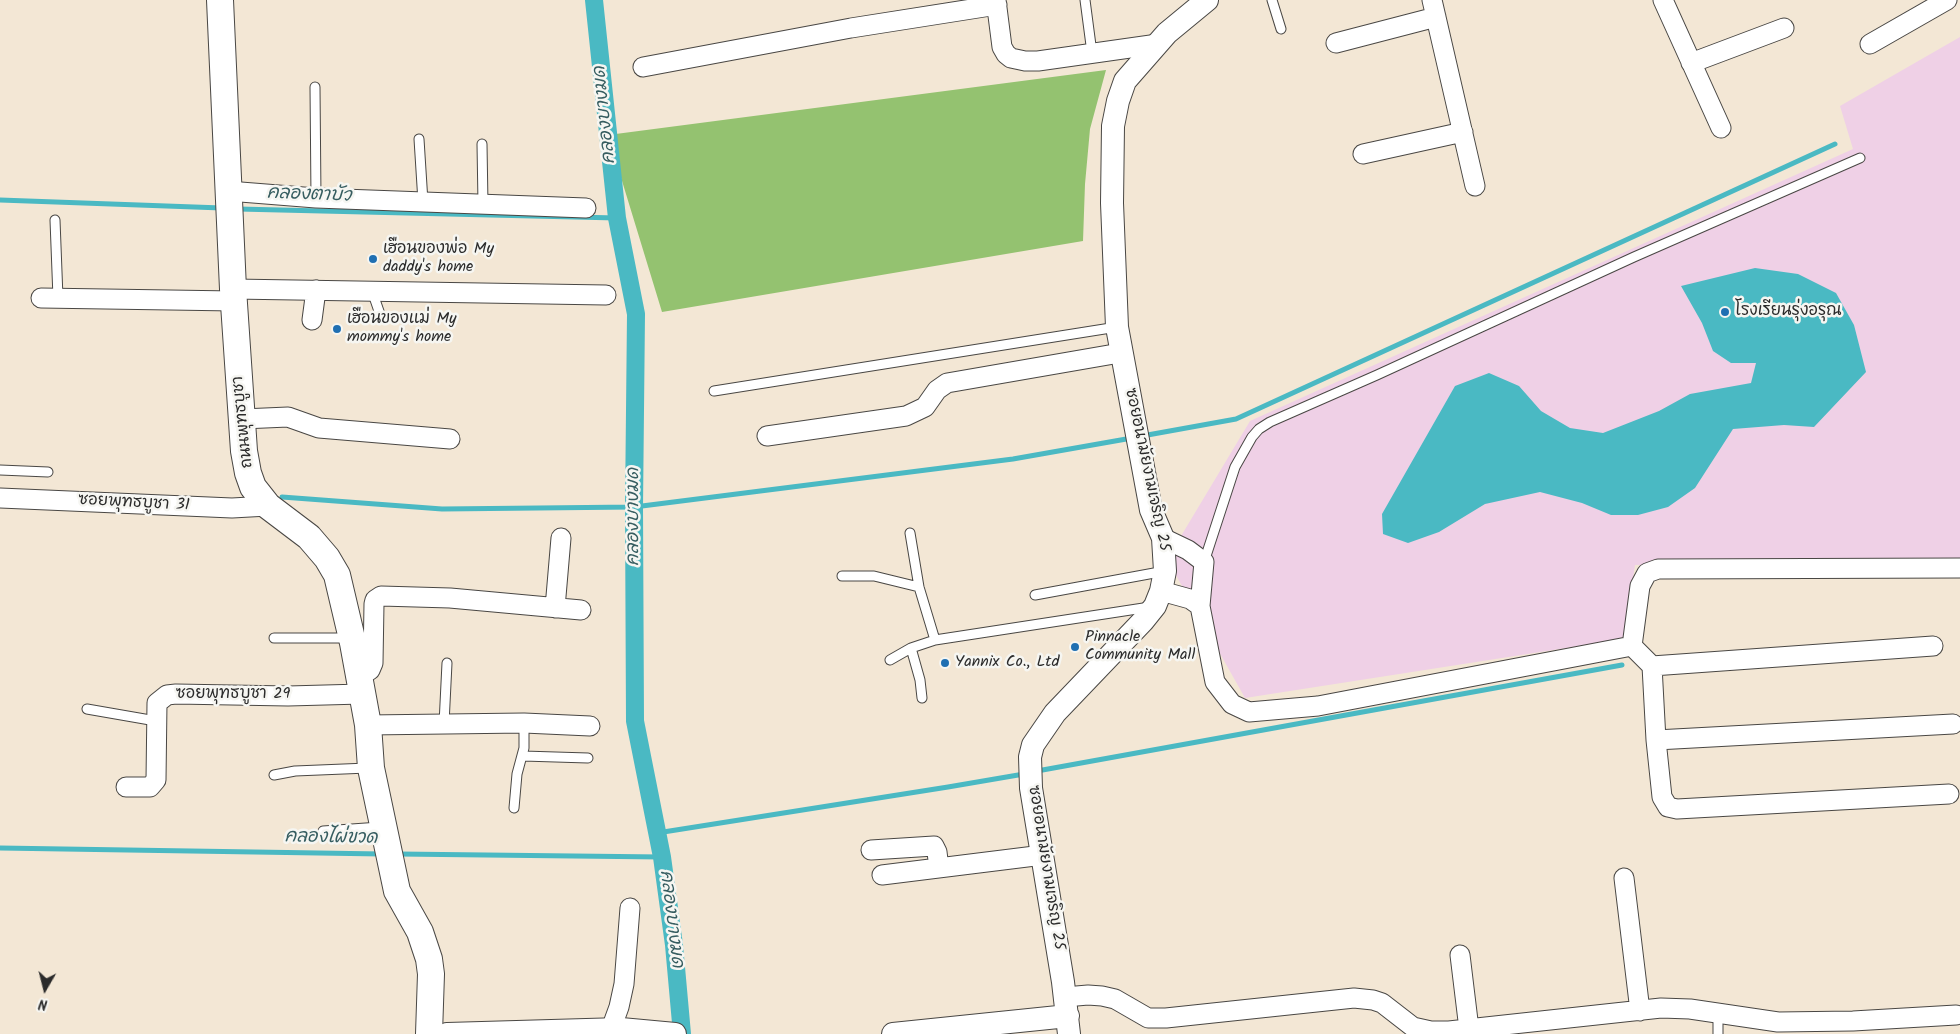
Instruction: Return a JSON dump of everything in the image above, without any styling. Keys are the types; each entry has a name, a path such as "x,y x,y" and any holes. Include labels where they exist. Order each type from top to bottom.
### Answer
{"main road":[{"name":"ถนนพุทธบูชา","path":"220,0 234,295 244,451 248,473 252,487 268,506 309,537 327,558 337,575 361,685 368,725 371,768 397,891 420,932 429,959 431,974 429,1034"}],"street":[{"name":"ซอยอนามัยงามเจริญ 25","path":"1066,1007 1031,788 1030,757 1033,745 1056,713 1161,589 1163,538 1151,510 1120,353 1117,327 1112,203 1113,126 1118,101 1125,81 1167,33 1206,0"},
{"path":"1663,0 1720,128"},
{"path":"1870,44 1946,0"},
{"path":"643,67 997,2 1002,46 1006,54 1011,58 1038,61 1158,44"},
{"path":"1336,43 1434,9 1475,186"},
{"path":"1691,63 1784,28"},
{"path":"1363,154 1463,132"},
{"path":"229,203 316,198 586,208"},
{"path":"312,320 316,290"},
{"path":"49,298 234,295 316,290 606,295"},
{"path":"767,436 906,416 925,407 937,390 947,382 1120,353"},
{"path":"242,418 288,417 319,428 450,439"},
{"name":"ซอยพุทธบูชา 31","path":"0,498 232,508 268,506"},
{"path":"555,608 561,538"},
{"path":"1163,538 1188,550 1204,562 1200,606 1214,682 1232,704 1249,712 1318,706 1632,646"},
{"path":"1632,646 1640,586 1647,573 1658,569 1960,568"},
{"path":"1161,589 1190,599 1200,606"},
{"path":"361,685 373,663 374,604 375,600 381,596 450,598 580,610"},
{"path":"1632,646 1652,666 1656,740 1662,797 1668,807 1677,809 1949,794"},
{"path":"1652,666 1933,646"},
{"name":"ซอยพุทธบูชา 29","path":"126,788 150,787 156,780 156,721 159,700 167,695 288,696 361,685"},
{"path":"368,725 524,723 590,726"},
{"path":"1656,740 1953,724"},
{"path":"871,850 934,846 937,852 939,868"},
{"path":"882,875 1043,855"},
{"path":"1624,878 1640,1010"},
{"path":"616,1029 624,984 630,908"},
{"path":"1460,955 1469,1029"},
{"path":"893,1034 978,1029 1066,1007 1088,994 1119,1001 1148,1018 1166,1018 1354,998 1373,1000 1382,1003 1413,1027 1431,1031 1469,1029 1661,1008 1690,1009 1778,1022 1853,1022 1956,1014"},
{"path":"447,1034 616,1029 675,1034"}],"lane":[{"path":"1085,0 1092,53"},
{"path":"1272,0 1281,29"},
{"path":"315,87 316,198"},
{"path":"419,139 423,202"},
{"path":"482,144 483,204"},
{"path":"1204,562 1235,467 1258,429 1634,257 1860,158"},
{"path":"49,298 55,220"},
{"path":"372,291 381,318"},
{"path":"714,391 1117,327"},
{"path":"0,470 48,472"},
{"path":"910,533 919,586 935,640"},
{"path":"842,576 874,576 919,586"},
{"path":"1035,595 1161,589"},
{"path":"890,660 911,648 935,640 1161,589"},
{"path":"274,638 352,638"},
{"path":"911,648 920,680 922,698"},
{"path":"444,724 447,662"},
{"path":"87,709 156,721"},
{"path":"514,808 517,774 523,756 524,723"},
{"path":"523,756 588,758"},
{"path":"274,775 295,771 371,768"},
{"path":"323,831 386,836"},
{"path":"1718,1013 1718,1034"}],"shaded area":[{"name":"โรงเรียนรุ่งอรุณ","path":"1960,37 1960,561 1635,565 1624,639 1245,698 1173,570 1172,551 1250,421 1853,149 1840,106"}],"green space":[{"path":"1106,70 1090,129 1085,184 1083,241 662,312 608,135"}],"water":[{"path":"1755,268 1798,274 1836,293 1854,325 1866,372 1814,427 1784,425 1733,429 1695,488 1668,507 1638,515 1611,515 1582,503 1540,492 1485,504 1439,532 1408,543 1383,534 1382,514 1455,386 1489,373 1519,386 1541,411 1570,428 1603,433 1659,411 1690,394 1751,383 1756,363 1731,363 1713,351 1702,323 1681,286"}],"waterway":[{"name":"คลองบางมด","path":"594,0 617,218 636,314 634,507 635,721 662,857 674,945 682,1034"},
{"path":"1142,436 1236,419 1835,144"},
{"name":"คลองตาบัว","path":"0,200 222,208"},
{"name":"คลองตาบัว","path":"238,209 617,218"},
{"path":"282,497 442,509 634,507 1013,459 1132,438"},
{"path":"1037,771 1622,665"},
{"path":"657,833 1024,774"},
{"name":"คลองไผ่ขวด","path":"0,848 382,854"},
{"name":"คลองไผ่ขวด","path":"398,854 662,857"}],"place":[{"name":"เฮือนของพ่อ My daddy's home","path":"373,259"},
{"name":"โรงเรียนรุ่งอรุณ","path":"1725,312"},
{"name":"เฮือนของแม่ My mommy's home","path":"337,329"},
{"name":"Pinnacle Community Mall","path":"1075,647"},
{"name":"Yannix Co., Ltd","path":"945,663"}]}
